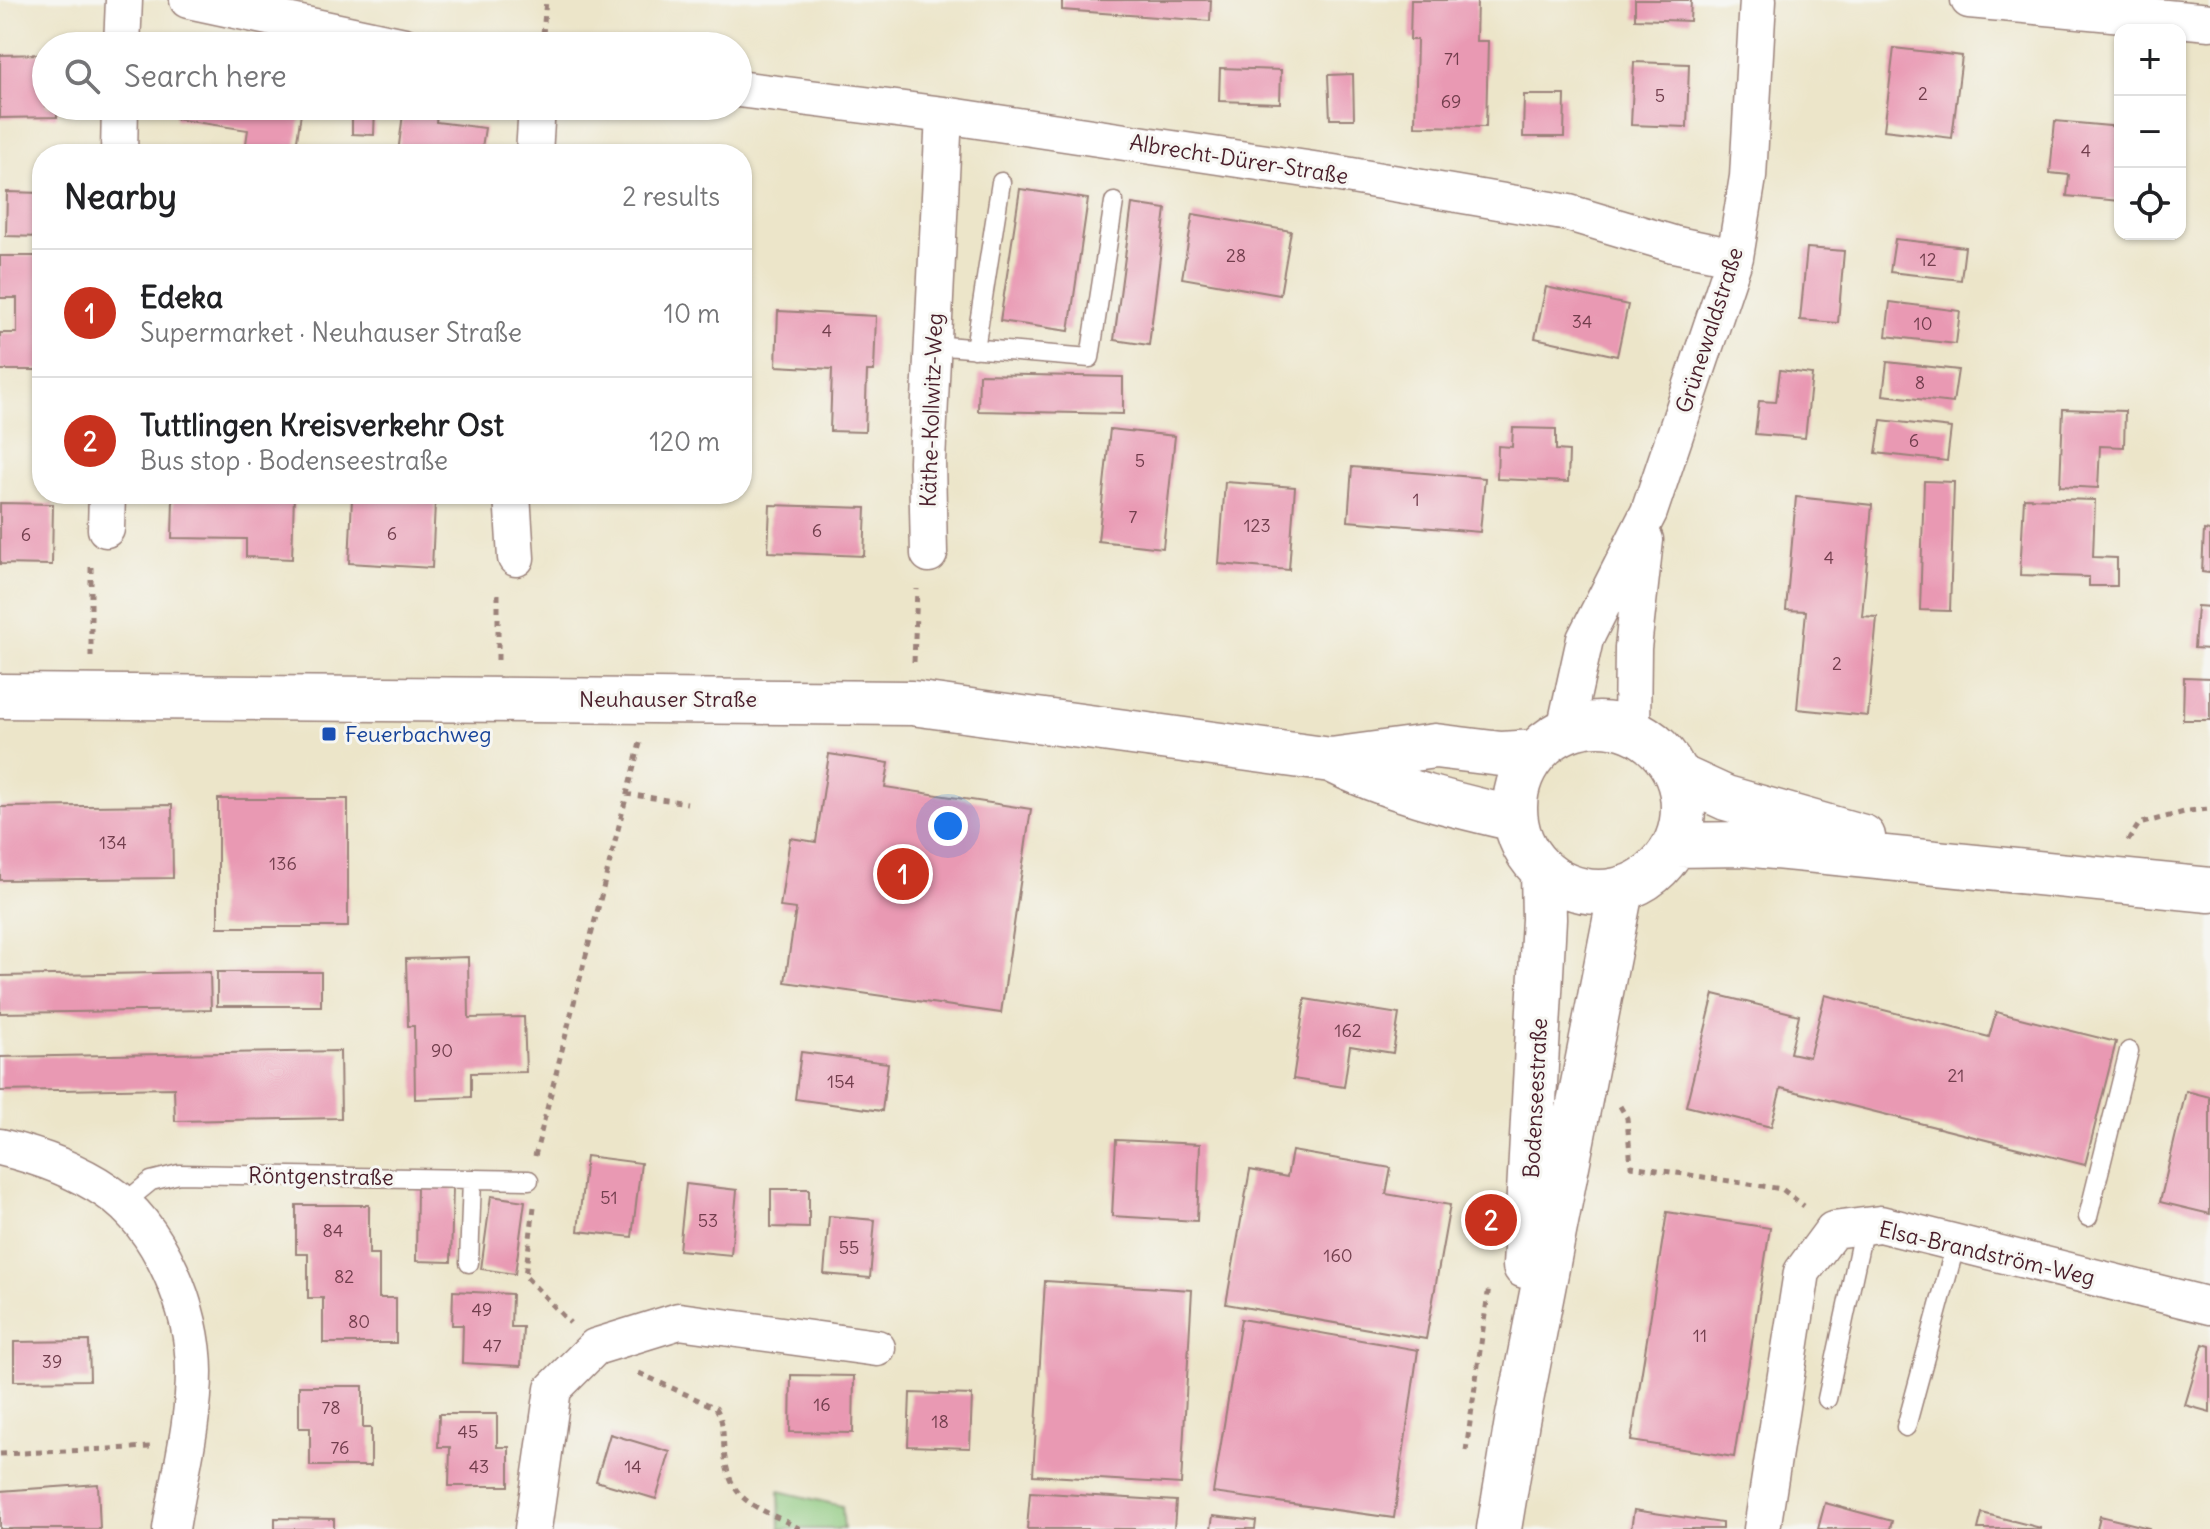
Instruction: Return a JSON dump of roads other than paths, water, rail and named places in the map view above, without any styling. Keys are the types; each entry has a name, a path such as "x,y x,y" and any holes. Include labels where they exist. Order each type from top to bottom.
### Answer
{"street":[{"path":"123,32 124,0"},
{"path":"188,0 339,32"},
{"name":"Grünewaldstraße","path":"1550,741 1585,639 1649,512 1735,257 1748,177 1758,0"},
{"path":"1969,0 2210,22"},
{"name":"Albrecht-Dürer-Straße","path":"752,91 944,115 1340,174 1569,213 1673,244 1735,257"},
{"name":"Käthe-Kollwitz-Weg","path":"929,554 927,461 944,115"},
{"path":"119,144 120,120"},
{"path":"535,144 536,120"},
{"path":"513,504 516,558"},
{"name":"Grünewaldstraße","path":"1632,730 1633,648 1649,512"},
{"name":"Neuhauser Straße","path":"0,696 912,703 1331,760 1435,746 1501,754 1550,741"},
{"path":"1598,724 1632,730 1651,741 1667,756 1678,776 1684,811 1676,845 1653,873 1621,890 1594,892 1566,886 1543,871 1524,847 1515,819 1515,794 1522,772 1550,741 1598,724"},
{"name":"Neuhauser Straße","path":"1331,760 1376,782 1433,800 1515,819"},
{"path":"1678,776 1726,798 1957,865"},
{"path":"1676,845 1744,844 2210,890"},
{"name":"Bodenseestraße","path":"1517,1421 1543,945 1543,871"},
{"name":"Bodenseestraße","path":"1499,1529 1517,1421 1621,890"},
{"path":"0,1147 36,1156 108,1191 123,1204 158,1252 187,1307 194,1374 171,1529"},
{"name":"Elsa-Brandström-Weg","path":"1848,1228 1880,1224 2210,1306"},
{"path":"1762,1529 1802,1272 1848,1228"},
{"path":"533,1529 553,1389 595,1347 679,1321 877,1348"}],"lane":[{"path":"975,349 1001,182"},
{"path":"933,345 1090,358 1114,202"},
{"path":"2088,1217 2129,1051"},
{"name":"Röntgenstraße","path":"123,1204 151,1181 179,1174 529,1180"},
{"path":"469,1263 472,1179"},
{"path":"1827,1399 1848,1228"},
{"path":"1906,1427 1956,1243"}],"place":[{"name":"Feuerbachweg","path":"329,734"},
{"name":"Edeka","path":"903,874"},
{"name":"Tuttlingen Kreisverkehr Ost","path":"1491,1220"}]}
